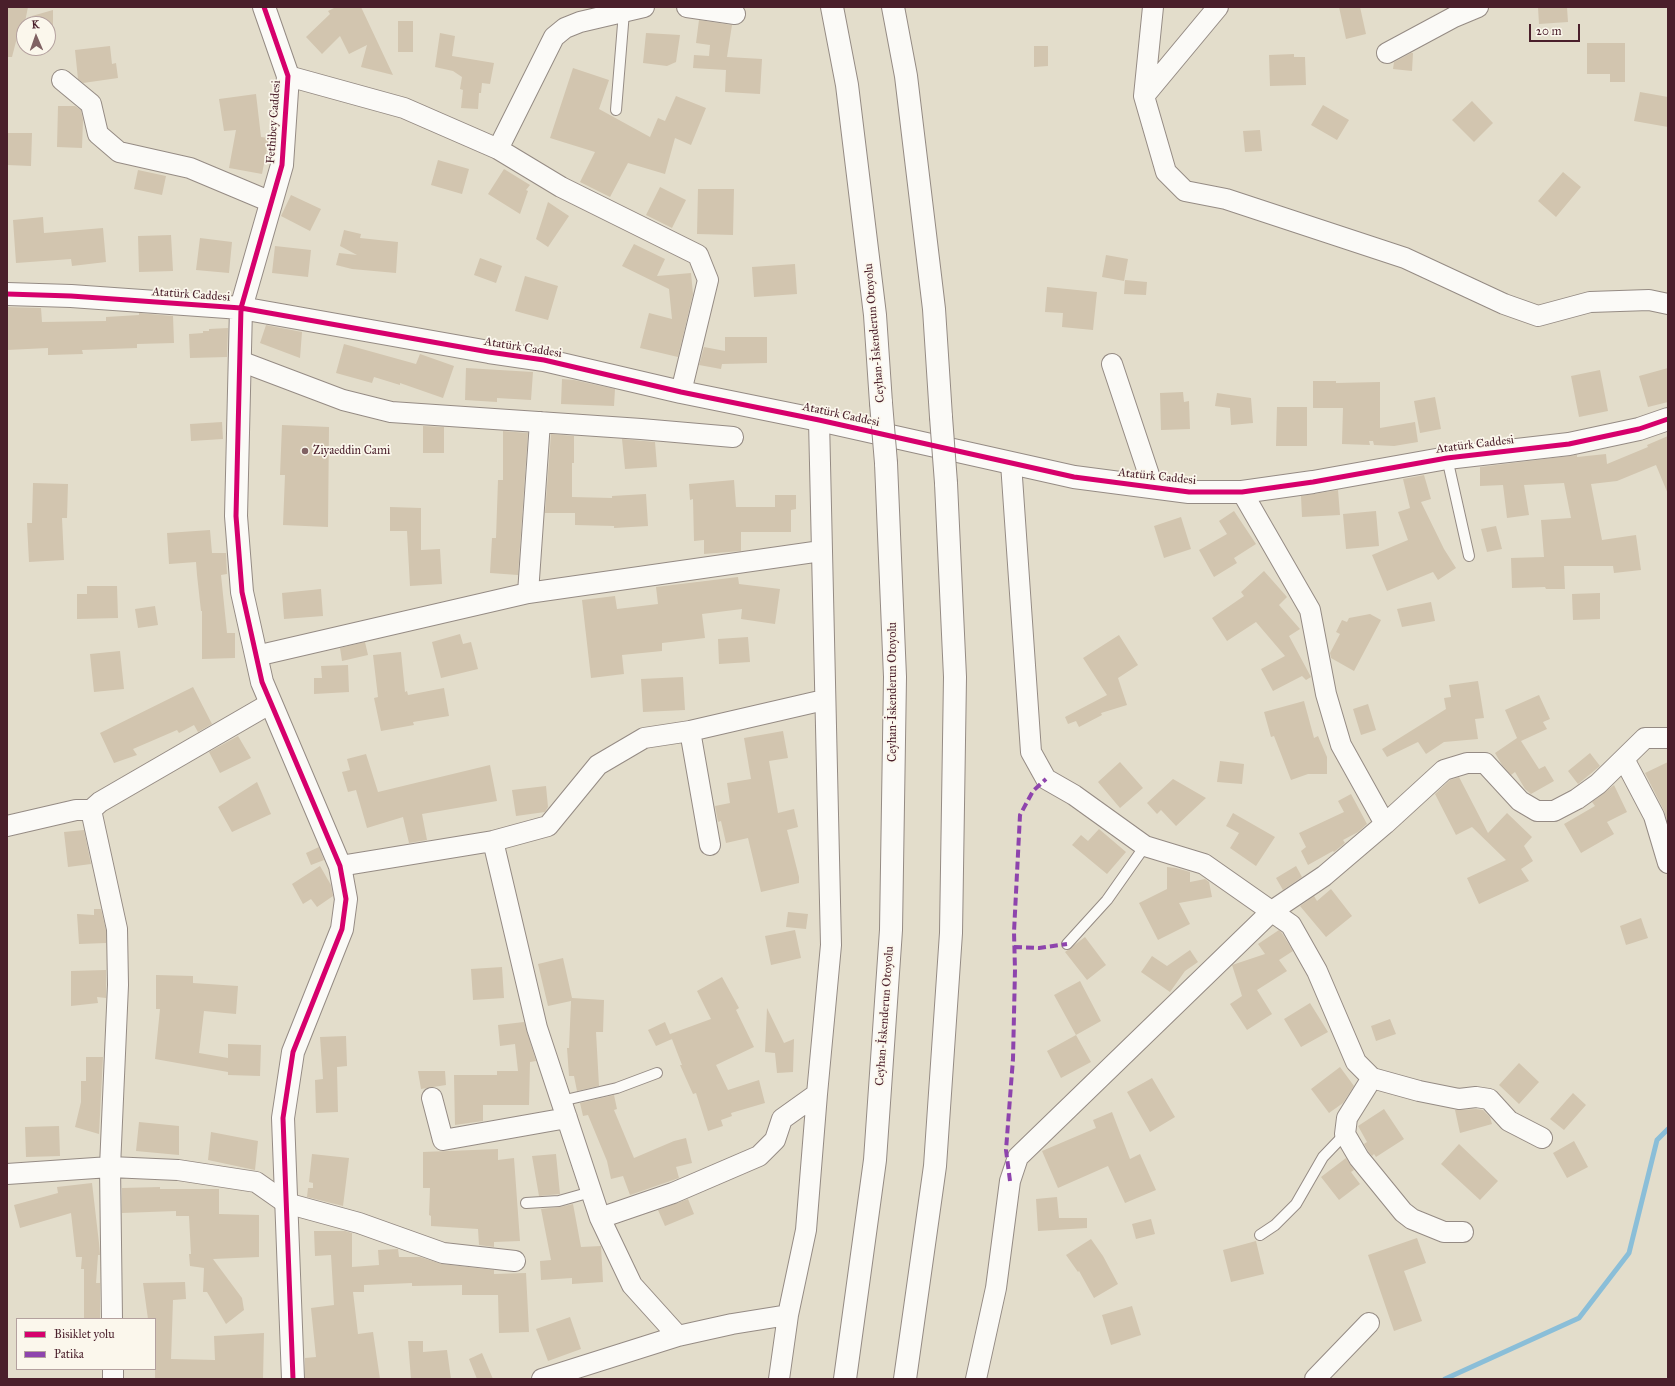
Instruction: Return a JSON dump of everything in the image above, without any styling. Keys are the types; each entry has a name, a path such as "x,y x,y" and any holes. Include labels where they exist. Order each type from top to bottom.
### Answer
{"main road":[{"name":"Fethibey Caddesi","path":"264,7 288,76 282,165 241,308 236,516 242,592 262,682 340,866 346,899 342,929 293,1052 283,1118 293,1379"},
{"name":"Ceyhan-İskenderun Otoyolu","path":"832,7 850,109 875,315 886,463 895,677 891,930 875,1160 845,1379"},
{"path":"893,7 906,76 934,309 946,483 955,677 951,932 935,1166 905,1379"},
{"name":"Atatürk Caddesi","path":"7,294 70,296 241,308 489,352 544,360 682,392 819,420 1074,477 1190,492 1242,492 1313,482 1447,458 1569,444 1639,429 1668,419"}],"street":[{"path":"498,149 554,37 565,28 580,22 644,7"},
{"path":"687,7 735,14"},
{"path":"1153,7 1144,96 1166,172 1185,190 1226,199 1405,258 1504,304 1538,316 1590,302 1649,300 1668,304"},
{"path":"1144,96 1218,7"},
{"path":"1386,53 1454,17 1478,7"},
{"path":"288,76 404,108 498,149 561,187 698,255 708,280 682,392"},
{"path":"62,80 91,104 98,134 119,152 190,168 271,202"},
{"path":"240,362 344,400 392,412 733,437"},
{"path":"1112,364 1153,487"},
{"path":"779,1379 788,1315 806,1230 831,946 824,700 819,420"},
{"path":"528,593 540,422"},
{"path":"1011,463 1031,752 1046,779 1074,795 1145,846 1204,864 1291,925 1317,971 1356,1062 1372,1078 1419,1091 1459,1099 1483,1097 1489,1099 1509,1121 1542,1138"},
{"path":"1242,492 1310,610 1326,694 1341,745 1385,824"},
{"path":"256,656 528,593 821,551"},
{"path":"340,866 493,841 548,826 598,765 644,738 690,732 824,700"},
{"path":"7,826 76,810 90,810 100,802 271,703"},
{"path":"690,732 710,845"},
{"path":"976,1379 996,1288 1010,1181 1018,1157 1272,911 1324,876 1385,824 1444,770 1467,763 1485,763 1520,801 1537,811 1554,811 1577,799 1593,788 1645,738 1668,738"},
{"path":"1624,759 1654,816 1668,863"},
{"path":"90,810 116,929 118,985 110,1167 112,1318"},
{"path":"493,841 537,1028 600,1218 632,1285 678,1336"},
{"path":"1372,1078 1347,1118 1345,1134 1359,1158 1403,1212 1412,1219 1444,1232 1462,1232"},
{"path":"600,1218 673,1194 759,1156 774,1140 782,1119 817,1094"},
{"path":"432,1098 443,1140 564,1110"},
{"path":"7,1174 110,1167 178,1170 256,1182 286,1203 360,1223 443,1253 515,1261"},
{"path":"542,1379 678,1336 732,1324 788,1315"},
{"path":"1315,1379 1368,1323"}],"lane":[{"path":"616,110 624,12"},
{"path":"1447,458 1469,556"},
{"path":"1067,944 1107,900 1145,846"},
{"path":"564,1110 616,1088 657,1073"},
{"path":"1260,1235 1275,1225 1296,1204 1323,1157 1345,1134"},
{"path":"526,1203 559,1201 591,1192"}],"building":[{"path":"7,7 28,7 26,16 16,16 16,42 12,57 7,57"},
{"path":"336,7 361,7 393,75 361,67 367,45 349,54 340,36 322,54 306,37 330,14 328,11"},
{"path":"1339,7 1360,7 1366,34 1346,39"},
{"path":"1538,7 1567,7 1568,22 1539,24"},
{"path":"53,10 53,16 32,16"},
{"path":"699,20 732,25 727,57 762,59 760,94 725,92 726,70 693,68 694,55 709,56 710,45 696,43"},
{"path":"398,21 413,21 413,52 398,52"},
{"path":"440,33 455,36 452,56 494,63 490,84 482,83 481,93 479,93 478,109 461,108 463,90 460,89 462,77 453,71 435,67"},
{"path":"646,33 680,35 676,62 667,66 643,63"},
{"path":"1587,43 1625,43 1625,82 1610,82 1610,74 1587,74"},
{"path":"110,46 112,64 116,63 118,78 83,83 78,79 75,50"},
{"path":"1034,46 1048,46 1048,66 1034,67"},
{"path":"1413,53 1412,71 1393,69 1394,62"},
{"path":"1294,54 1294,57 1305,57 1306,85 1270,86 1269,55"},
{"path":"573,68 609,80 599,109 650,137 658,118 665,121 676,96 706,108 691,145 675,138 665,174 628,163 610,197 580,182 595,152 550,138"},
{"path":"1640,92 1668,97 1668,127 1634,121"},
{"path":"256,94 261,137 269,138 262,174 229,168 236,130 224,131 219,99"},
{"path":"1472,101 1493,123 1474,142 1452,120"},
{"path":"1323,105 1349,120 1337,140 1311,125"},
{"path":"58,106 75,106 81,110 83,120 82,148 57,147"},
{"path":"1260,130 1262,151 1245,152 1243,131"},
{"path":"7,133 32,133 31,166 7,165"},
{"path":"438,160 469,169 462,194 431,185"},
{"path":"504,169 530,185 526,190 528,191 520,214 488,194"},
{"path":"138,170 166,176 162,195 134,189"},
{"path":"1563,172 1581,187 1556,217 1538,201"},
{"path":"660,187 686,200 672,228 646,215"},
{"path":"698,189 734,189 733,235 697,234"},
{"path":"291,195 321,209 310,231 281,216"},
{"path":"548,202 569,216 548,247 536,239"},
{"path":"43,217 44,233 103,228 106,262 72,266 71,259 16,263 13,220"},
{"path":"344,230 361,234 360,238 398,242 396,273 352,269 336,265 339,253 357,255 340,246"},
{"path":"171,235 173,271 139,272 138,236"},
{"path":"200,238 232,242 229,273 196,270"},
{"path":"634,244 665,259 657,276 691,273 693,294 678,357 640,348 649,313 672,319 669,289 622,266"},
{"path":"275,246 311,250 308,277 272,273"},
{"path":"1106,255 1128,259 1124,281 1102,277"},
{"path":"480,258 502,266 496,283 474,275"},
{"path":"795,264 797,294 754,297 752,267"},
{"path":"525,276 558,286 548,320 515,311"},
{"path":"1125,280 1147,282 1146,295 1124,294"},
{"path":"1047,287 1097,292 1093,330 1062,327 1063,313 1045,312"},
{"path":"7,307 41,308 42,322 106,321 106,317 139,315 139,313 173,316 174,343 137,344 137,348 82,350 83,354 48,355 48,348 7,350"},
{"path":"266,325 302,332 300,358 260,343"},
{"path":"228,328 227,357 190,358 189,334 203,333 203,331 209,331 209,329"},
{"path":"725,337 767,337 767,363 722,364 721,369 699,365 704,347 725,351"},
{"path":"344,344 416,364 420,354 454,366 443,398 400,383 400,385 374,377 372,383 336,373"},
{"path":"466,368 533,372 531,400 497,398 497,402 465,400"},
{"path":"1668,368 1668,402 1648,407 1639,376"},
{"path":"1600,370 1608,411 1579,417 1571,376"},
{"path":"562,379 574,380 615,389 614,406 561,404"},
{"path":"1313,381 1336,381 1336,383 1380,382 1380,428 1415,422 1418,442 1394,446 1374,445 1373,441 1369,441 1370,445 1342,444 1343,408 1313,408"},
{"path":"1183,392 1184,402 1189,401 1190,429 1161,430 1160,393"},
{"path":"1217,393 1251,398 1253,423 1231,425 1230,408 1215,406"},
{"path":"1435,397 1441,429 1420,433 1414,401"},
{"path":"1277,407 1307,407 1307,446 1276,446"},
{"path":"222,422 223,439 191,441 190,424"},
{"path":"282,425 329,427 328,527 283,525 285,475 280,475"},
{"path":"423,426 444,427 444,453 423,453"},
{"path":"503,431 528,433 518,575 490,573 492,538 496,538 498,480 503,480"},
{"path":"551,434 574,436 572,497 612,498 612,496 646,494 648,526 614,528 614,526 575,525 575,513 545,513"},
{"path":"1668,436 1668,494 1656,465 1617,481 1591,484 1602,540 1636,535 1641,570 1614,573 1613,566 1564,566 1565,589 1546,589 1545,587 1512,588 1511,558 1544,557 1541,520 1571,518 1564,483 1524,485 1529,515 1507,518 1503,485 1480,486 1480,467 1577,455 1577,457 1606,454 1607,464 1648,447 1647,445"},
{"path":"622,439 655,442 657,467 625,469"},
{"path":"1424,475 1431,499 1421,502 1444,549 1456,568 1438,580 1433,572 1387,591 1372,555 1408,540 1398,512 1410,508 1403,479"},
{"path":"734,480 736,507 775,507 775,495 796,495 796,509 791,510 791,532 741,532 741,551 704,554 704,540 694,541 693,499 690,500 689,484"},
{"path":"33,483 68,484 67,518 62,518 64,560 29,562 27,523 32,523"},
{"path":"1338,490 1340,515 1302,517 1301,496"},
{"path":"390,507 421,508 421,550 440,549 442,584 410,586 407,531 390,531"},
{"path":"1234,511 1256,544 1234,558 1237,563 1214,577 1199,550 1227,534 1219,521"},
{"path":"1376,511 1379,546 1346,549 1343,514"},
{"path":"1181,517 1191,549 1164,558 1154,526"},
{"path":"1496,526 1502,549 1487,552 1481,529"},
{"path":"210,530 212,553 226,553 227,574 221,575 227,633 235,633 235,658 202,659 202,611 196,562 169,564 167,533"},
{"path":"1264,571 1287,597 1279,605 1300,629 1289,636 1311,677 1306,680 1302,676 1273,691 1261,669 1285,656 1256,622 1227,641 1212,618 1244,596 1241,592"},
{"path":"738,577 739,584 780,589 775,624 741,619 742,609 702,614 705,638 662,643 662,651 622,655 624,674 591,678 582,600 615,596 617,609 658,604 656,587"},
{"path":"87,586 117,586 118,618 77,619 77,594 87,594"},
{"path":"321,589 323,616 284,619 282,593"},
{"path":"1600,593 1600,619 1573,620 1572,594"},
{"path":"1431,602 1435,621 1402,627 1397,609"},
{"path":"155,606 158,625 138,628 135,609"},
{"path":"1370,614 1381,620 1354,671 1331,658 1330,653 1340,634 1336,632 1342,620 1347,622 1349,618"},
{"path":"460,634 463,644 471,642 478,669 441,678 432,642"},
{"path":"1119,635 1138,665 1118,678 1127,705 1101,713 1102,715 1079,727 1076,721 1068,724 1065,717 1107,695 1083,658"},
{"path":"748,637 750,662 719,664 718,639"},
{"path":"365,642 368,655 342,661 340,648"},
{"path":"120,651 124,689 94,692 90,654"},
{"path":"401,652 405,692 407,691 408,695 444,688 449,716 413,722 414,725 381,731 374,698 378,697 373,655"},
{"path":"348,665 349,692 314,694 314,678 322,678 321,666"},
{"path":"683,677 685,710 643,712 641,679"},
{"path":"1478,681 1484,718 1475,719 1478,739 1444,742 1426,754 1418,742 1387,757 1382,749 1446,709 1444,698 1451,697 1449,685"},
{"path":"193,687 212,724 198,732 194,725 179,733 177,730 133,749 137,755 114,763 100,733"},
{"path":"1539,695 1550,719 1543,722 1547,729 1521,741 1539,769 1545,766 1554,781 1531,794 1525,789 1515,772 1511,775 1502,765 1495,753 1517,738 1505,710"},
{"path":"1304,701 1314,738 1318,736 1327,757 1327,774 1308,774 1291,780 1274,736 1271,737 1264,712"},
{"path":"1368,704 1376,730 1361,735 1353,709"},
{"path":"783,731 788,758 769,761 778,813 794,809 798,827 787,830 799,877 799,883 761,892 748,838 726,843 721,821 718,822 715,806 730,803 727,783 751,779 744,738"},
{"path":"238,736 251,758 220,773 209,752"},
{"path":"1590,753 1600,766 1578,784 1568,771"},
{"path":"366,754 378,792 490,765 497,801 422,814 427,840 409,843 403,817 367,828 356,790 348,792 342,772 350,770 347,759"},
{"path":"1220,761 1244,764 1242,784 1217,782"},
{"path":"1120,762 1143,788 1120,808 1098,782"},
{"path":"1668,762 1668,823 1664,811 1645,773"},
{"path":"1459,777 1488,833 1507,813 1532,837 1524,846 1533,861 1521,869 1529,881 1479,904 1467,878 1506,860 1472,827 1456,835 1435,794 1450,780"},
{"path":"1173,779 1206,798 1176,826 1161,810 1157,814 1147,803"},
{"path":"257,782 271,814 232,832 218,807"},
{"path":"1614,785 1627,812 1607,822 1614,834 1581,853 1564,824 1595,806 1592,802"},
{"path":"546,786 548,807 545,812 516,816 512,790"},
{"path":"1351,794 1367,824 1358,832 1343,840 1345,843 1334,852 1333,851 1308,865 1301,851 1306,847 1299,833 1344,812 1338,801"},
{"path":"1233,813 1275,837 1256,866 1230,848 1239,833 1226,826"},
{"path":"1099,829 1126,852 1107,874 1072,845 1081,835 1088,841"},
{"path":"84,830 91,864 68,867 64,832"},
{"path":"319,847 324,860 311,865 306,853"},
{"path":"320,866 331,885 333,896 317,907 311,899 303,904 292,884"},
{"path":"1296,866 1302,877 1283,890 1276,878"},
{"path":"1167,867 1190,872 1190,882 1205,879 1209,882 1212,897 1179,903 1190,924 1158,940 1139,903 1167,889"},
{"path":"1331,889 1352,916 1326,937 1300,906 1314,896 1317,901"},
{"path":"94,909 101,909 106,930 106,943 79,944 77,914 94,915"},
{"path":"788,912 808,914 806,929 786,927"},
{"path":"1641,918 1648,938 1626,945 1620,926"},
{"path":"795,930 801,958 771,965 765,936"},
{"path":"1279,930 1293,951 1279,960 1287,971 1257,990 1272,1014 1247,1030 1230,1004 1242,996 1232,965 1265,954 1258,944"},
{"path":"1085,937 1106,965 1087,980 1065,952"},
{"path":"1190,950 1198,962 1185,971 1170,992 1141,972 1152,956 1167,966"},
{"path":"563,958 572,998 604,1000 603,1032 596,1032 599,1086 577,1091 574,1076 569,1076 567,1048 569,1048 571,1001 548,1006 538,964"},
{"path":"502,967 504,998 473,1000 471,969"},
{"path":"106,970 106,998 97,997 98,1003 71,1006 71,971"},
{"path":"156,975 193,976 193,983 238,986 236,1014 204,1011 199,1053 228,1058 228,1044 261,1045 260,1076 228,1075 228,1072 155,1059 160,1009 156,1009"},
{"path":"722,977 739,1008 736,1010 754,1047 716,1065 728,1090 759,1080 765,1103 731,1113 732,1116 721,1120 723,1126 708,1131 696,1093 693,1094 680,1065 682,1065 670,1034 711,1019 697,991"},
{"path":"1080,981 1101,1021 1076,1035 1054,995"},
{"path":"1310,1003 1328,1032 1301,1047 1284,1019"},
{"path":"767,1008 784,1043 794,1039 793,1072 777,1073 775,1053 765,1052"},
{"path":"1390,1019 1396,1034 1376,1041 1371,1026"},
{"path":"524,1022 536,1061 530,1062 529,1105 483,1105 483,1121 455,1125 454,1075 497,1075 497,1071 518,1071 515,1044 500,1046 498,1025"},
{"path":"665,1022 672,1039 656,1046 648,1030"},
{"path":"1076,1035 1091,1062 1061,1078 1047,1051"},
{"path":"346,1036 347,1066 337,1067 338,1112 316,1113 315,1080 323,1079 320,1037"},
{"path":"86,1057 103,1057 99,1134 75,1127 81,1102 81,1081 86,1081"},
{"path":"1519,1063 1539,1082 1519,1104 1499,1085"},
{"path":"1340,1067 1354,1086 1343,1103 1329,1113 1311,1089"},
{"path":"418,1071 445,1071 446,1085 421,1089"},
{"path":"1152,1078 1175,1117 1150,1132 1127,1092"},
{"path":"1573,1093 1586,1105 1564,1130 1550,1119"},
{"path":"614,1095 617,1109 614,1110 634,1158 674,1141 686,1138 692,1163 676,1167 679,1178 630,1195 623,1176 611,1179 607,1161 588,1115 583,1116 580,1103"},
{"path":"1384,1109 1404,1139 1376,1157 1374,1154 1372,1156 1368,1151 1364,1144 1367,1142 1358,1126"},
{"path":"1455,1110 1483,1110 1490,1117 1492,1124 1460,1133"},
{"path":"1112,1112 1130,1159 1140,1154 1156,1190 1125,1203 1108,1166 1058,1188 1042,1151 1096,1128 1093,1120"},
{"path":"139,1122 179,1126 179,1155 136,1151"},
{"path":"59,1126 60,1156 26,1157 25,1127"},
{"path":"211,1132 258,1141 255,1170 208,1160"},
{"path":"1574,1141 1588,1167 1567,1178 1553,1153"},
{"path":"1459,1144 1498,1181 1480,1200 1441,1164"},
{"path":"498,1149 498,1160 514,1158 520,1241 494,1242 494,1247 479,1245 478,1229 431,1226 431,1216 429,1215 430,1188 423,1188 423,1152"},
{"path":"312,1154 349,1158 343,1206 307,1197 308,1188 313,1188 313,1183 309,1182"},
{"path":"556,1154 560,1194 539,1196 532,1156"},
{"path":"1346,1158 1354,1170 1351,1172 1360,1184 1339,1200 1321,1177"},
{"path":"92,1183 100,1255 98,1255 96,1283 100,1283 100,1318 84,1318 84,1269 81,1269 82,1257 76,1257 71,1213 20,1228 14,1205 58,1193 57,1187"},
{"path":"160,1187 160,1189 219,1189 219,1214 259,1215 259,1257 213,1259 242,1298 244,1310 226,1324 207,1292 203,1292 204,1268 190,1266 189,1254 191,1254 189,1216 176,1216 176,1211 122,1213 122,1188"},
{"path":"1057,1197 1059,1218 1087,1218 1087,1228 1038,1231 1036,1199"},
{"path":"688,1199 694,1214 665,1226 658,1210"},
{"path":"573,1204 581,1247 601,1246 603,1282 572,1284 572,1278 541,1280 540,1261 551,1260 541,1209"},
{"path":"1151,1219 1155,1234 1136,1239 1132,1224"},
{"path":"314,1231 345,1231 352,1233 352,1267 379,1265 378,1250 398,1249 399,1257 420,1257 442,1264 494,1270 494,1274 526,1273 529,1332 499,1333 498,1295 462,1295 462,1285 412,1286 412,1283 364,1285 364,1292 353,1292 358,1334 373,1332 380,1379 305,1379 305,1358 316,1357 311,1308 334,1305 331,1255 315,1256"},
{"path":"1417,1238 1426,1263 1404,1271 1422,1321 1394,1331 1368,1255"},
{"path":"1091,1239 1103,1256 1118,1284 1094,1298 1079,1271 1078,1272 1066,1255"},
{"path":"1256,1241 1264,1274 1231,1282 1223,1250"},
{"path":"185,1282 186,1299 173,1300 171,1359 215,1360 214,1336 264,1333 263,1379 155,1379 156,1318 148,1318 143,1283"},
{"path":"1132,1306 1141,1335 1111,1345 1102,1315"},
{"path":"570,1317 581,1349 548,1361 536,1329"},
{"path":"408,1341 423,1341 423,1352 447,1350 451,1379 411,1379"},
{"path":"482,1353 493,1379 477,1379 469,1359"}],"waterway":[{"path":"1445,1379 1579,1318 1629,1253 1657,1140 1668,1129"}],"marked path":[{"path":"1010,1181 1006,1150 1013,1059 1015,970 1014,932 1020,815 1033,791 1046,779"},
{"path":"1014,947 1039,948 1067,944"}],"cycle path":[{"path":"264,7 288,76 282,165 241,308 236,516 242,592 262,682 340,866 346,899 342,929 293,1052 283,1118 293,1379"},
{"path":"7,294 71,296 241,308 489,352 544,360 681,392 819,420 1074,477 1189,492 1242,492 1313,482 1447,458 1569,444 1639,429 1668,419"}],"place":[{"name":"Ziyaeddin Cami","path":"305,451"}]}
